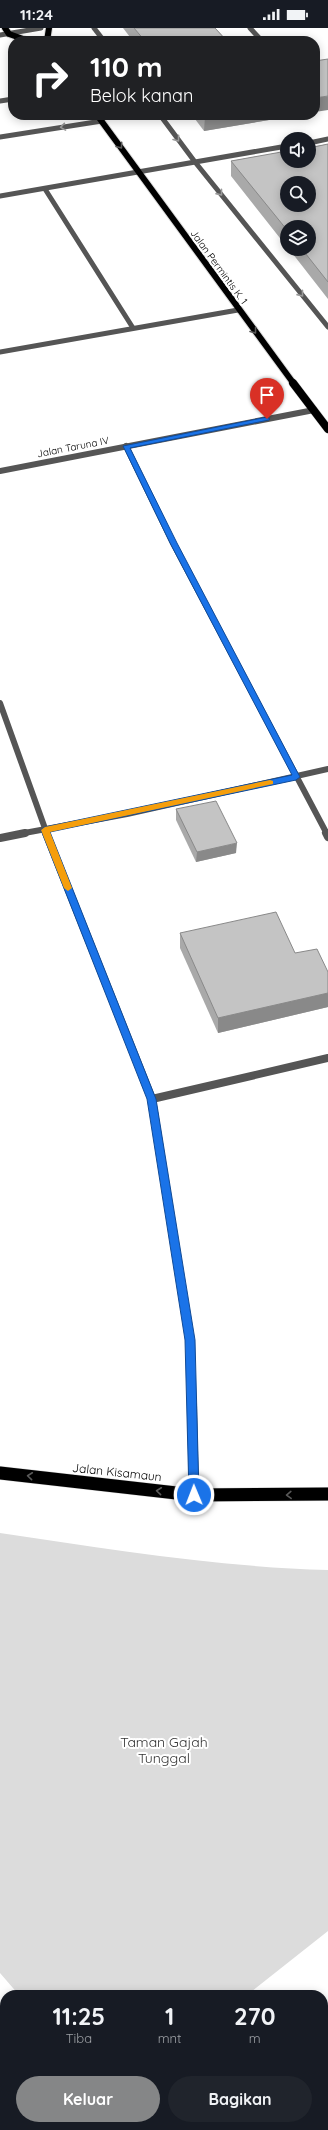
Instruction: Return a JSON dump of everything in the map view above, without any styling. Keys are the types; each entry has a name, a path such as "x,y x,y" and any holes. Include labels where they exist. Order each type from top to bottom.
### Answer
{"main road":[{"path":"5,28 9,34 14,36"},
{"name":"Jalan Permintis K. 1","path":"102,121 238,310 328,429"},
{"name":"Jalan Kisamaun","path":"0,1473 194,1495 241,1496 328,1494"}],"street":[{"path":"0,35 41,28"},
{"path":"94,28 100,36"},
{"path":"250,28 257,36"},
{"path":"164,120 195,162 328,327"},
{"path":"0,138 102,121"},
{"path":"316,142 328,139"},
{"path":"0,196 280,147"},
{"path":"45,189 133,328"},
{"path":"0,352 238,310"},
{"name":"Jalan Taruna IV","path":"0,470 314,410"},
{"path":"126,446 173,543 328,836"},
{"path":"0,703 45,830 152,1099 190,1340 194,1495"},
{"path":"0,838 45,830 328,769"},
{"path":"152,1099 328,1058"}],"green space":[{"name":"Taman Gajah Tunggal","path":"0,1533 205,1561 328,1570 328,1931 253,1990 15,1990 0,1973"}],"building":[{"path":"134,28 215,28 222,36 141,36"},
{"path":"328,59 328,96 320,97 320,60"},
{"path":"328,144 328,282 308,256 316,256 316,220 280,220 280,221 231,161 280,152 280,168 316,168 316,147"},
{"path":"216,801 237,843 197,852 176,809"},
{"path":"276,912 295,953 317,949 328,972 328,993 218,1018 180,933"}],"slow traffic":[{"path":"68,888 45,830 270,783"}],"route":[{"path":"194,1495 190,1340 152,1099 45,830 127,814 296,777 173,543 126,446 267,419"}]}
